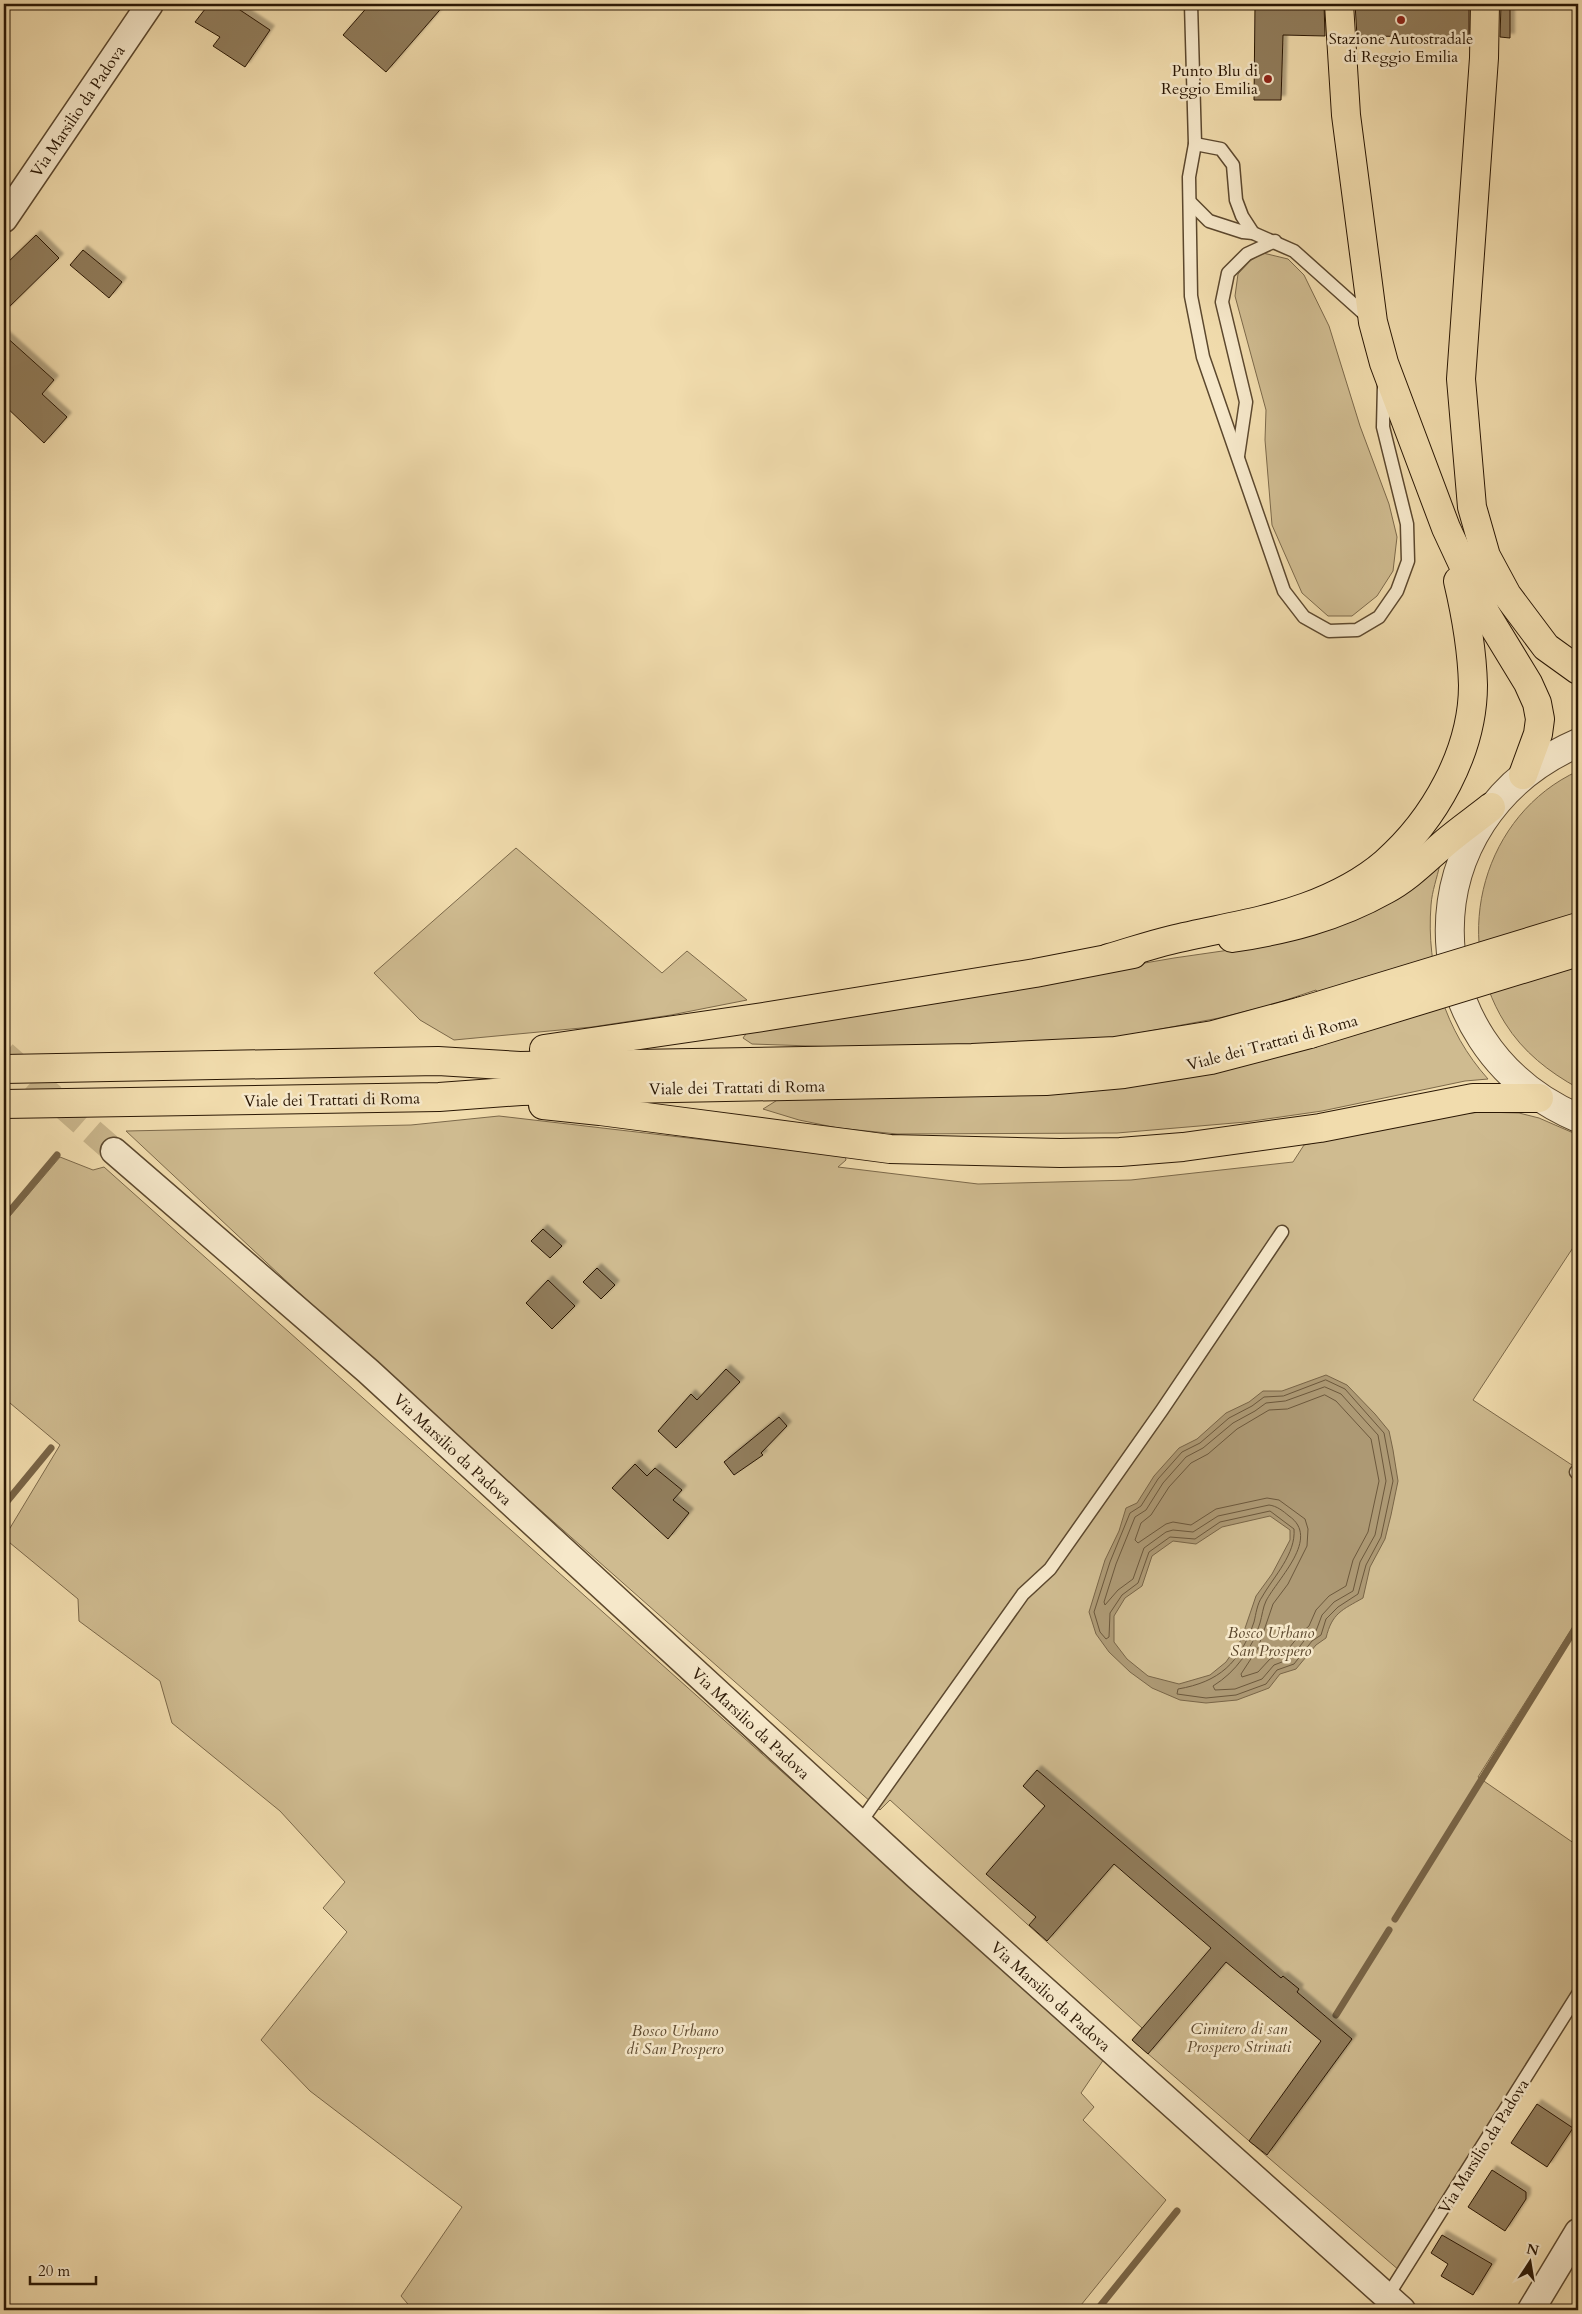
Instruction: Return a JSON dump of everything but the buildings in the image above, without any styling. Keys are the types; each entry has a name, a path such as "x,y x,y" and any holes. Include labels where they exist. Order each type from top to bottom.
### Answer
{"highway":[{"path":"1339,4 1346,114 1373,322 1384,363 1446,528 1486,614 1528,682 1536,702 1540,718 1538,734 1523,775"},
{"path":"1485,4 1484,58 1461,380 1472,507 1486,556 1507,596 1546,647 1578,670"},
{"path":"1109,958 1170,940 1276,917 1330,896 1384,864 1406,842 1425,818 1455,765 1465,737 1473,686 1469,629 1446,528"},
{"path":"438,1061 596,1043 1272,932 1327,917 1386,890 1409,874 1458,832 1491,808"},
{"name":"Viale dei Trattati di Roma","path":"4,1104 439,1097 521,1091 1038,1081 1095,1077 1212,1060 1306,1023 1578,927"},
{"name":"Viale dei Trattati di Roma","path":"4,1069 438,1061 520,1066 972,1058 1115,1051 1213,1035 1306,1023 1578,952"},
{"path":"439,1097 591,1110 890,1149 1060,1153 1120,1152 1183,1147 1320,1128 1473,1098 1539,1098"}],"street":[{"name":"Via Marsilio da Padova","path":"6,210 150,4"},
{"path":"1578,743 1541,762 1523,775 1491,808 1470,842 1456,881 1450,922 1452,963 1463,1003 1482,1039 1507,1072 1539,1098 1578,1118"},
{"name":"Via Marsilio da Padova","path":"114,1151 368,1371 860,1823 1395,2304"},
{"path":"1530,2310 1578,2232"}],"lane":[{"path":"1191,4 1195,144 1189,178 1192,296 1201,349 1284,590 1304,617 1329,631 1357,630 1379,617 1398,591 1408,561 1407,524 1383,427 1384,363"},
{"path":"1195,144 1221,150 1233,165 1236,200 1242,216 1253,233"},
{"path":"1190,202 1210,220 1275,241 1294,251 1373,322"},
{"path":"1238,459 1246,402 1222,302 1228,273 1247,254 1275,241"},
{"path":"860,1823 1023,1594 1055,1561 1162,1410 1282,1232"},
{"name":"Via Marsilio da Padova","path":"1395,2304 1578,1994"}],"green space":[{"path":"1263,253 1288,259 1304,275 1329,326 1360,426 1389,504 1397,537 1393,571 1377,596 1352,616 1328,616 1302,593 1272,525 1265,440 1266,410 1235,296 1238,274 1250,261"},
{"path":"1578,771 1578,1088 1557,1075 1528,1052 1505,1023 1488,989 1480,953 1479,916 1486,880 1499,847 1519,816 1546,791"},
{"path":"516,848 662,973 687,951 747,1000 671,1015 592,1027 454,1040 420,1020 374,973"},
{"path":"1440,864 1433,890 1430,929 1436,976 1450,1020 1460,1041 1488,1079 1465,1081 1322,1111 1246,1122 1117,1133 897,1134 838,1128 799,1120 763,1109 779,1099 1333,1014 1316,990 1271,1005 1219,1018 1118,1037 1052,1043 869,1048 752,1044 743,1038 748,1031 1174,958 1271,944 1391,902"},
{"path":"1482,1112 1519,1113 1539,1118 1578,1135 1578,1240 1473,1400 1578,1469 1578,1619 1478,1777 1578,1846 1578,1983 1400,2271 1132,2040 1142,2028 890,1800 880,1810 503,1477 297,1291 126,1131 411,1125 499,1116 757,1146 844,1152 846,1160 838,1167 978,1184 1131,1180 1293,1162 1304,1145 1441,1116"},
{"name":"Bosco Urbano di San Prospero","path":"60,1157 93,1170 104,1167 1104,2059 1081,2093 1094,2107 1083,2120 1166,2200 1077,2310 413,2310 401,2296 462,2207 310,2091 261,2040 347,1932 323,1908 345,1882 280,1811 172,1723 160,1681 79,1621 78,1599 4,1538 60,1445 4,1398 4,1223"}],"water":[{"path":"1326,1375 1347,1385 1389,1431 1398,1481 1385,1539 1370,1567 1363,1598 1339,1613 1331,1623 1326,1638 1316,1645 1296,1669 1280,1674 1269,1688 1237,1700 1206,1703 1180,1700 1152,1688 1130,1672 1109,1652 1096,1634 1089,1612 1105,1560 1119,1531 1126,1508 1137,1503 1154,1476 1179,1448 1197,1439 1226,1413 1249,1402 1263,1391 1282,1391","holes":["1270,1516 1290,1530 1290,1540 1272,1574 1256,1596 1241,1640 1226,1662 1210,1675 1179,1684 1148,1676 1127,1659 1114,1642 1114,1616 1125,1598 1142,1586 1152,1556 1173,1541 1196,1544 1222,1527"]}],"waterway":[{"path":"4,1218 57,1155"},
{"path":"4,1505 51,1448"},
{"path":"1395,1919 1578,1624"},
{"path":"1336,2015 1389,1930"},
{"path":"1097,2310 1177,2211"}],"tunnel":[{"path":"4,1054 114,1151"}],"place":[{"name":"Stazione Autostradale di Reggio Emilia","path":"1401,20"},
{"name":"Punto Blu di Reggio Emilia","path":"1268,79"}],"park label":[{"name":"Bosco Urbano San Prospero","path":"1271,1641"},
{"name":"Cimitero di san Prospero Strinati","path":"1239,2037"}]}
